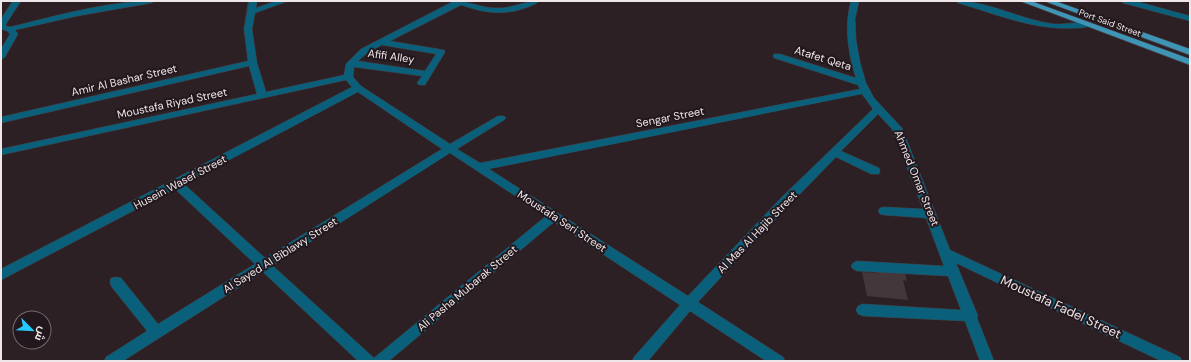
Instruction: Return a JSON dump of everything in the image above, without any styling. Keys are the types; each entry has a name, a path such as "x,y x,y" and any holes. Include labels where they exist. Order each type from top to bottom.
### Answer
{"main road":[{"name":"Port Said Street","path":"1024,1 1190,62"},
{"name":"Port Said Street","path":"1048,1 1190,52"}],"street":[{"path":"1,57 14,34 10,29 2,26 2,24 17,1"},
{"path":"10,29 77,14 151,1"},
{"path":"253,1 248,29 253,63 262,96"},
{"path":"251,12 284,1"},
{"path":"348,77 350,64 364,51 460,1 496,12 508,11 535,1"},
{"name":"Ahmed Omar Street","path":"855,1 850,22 853,54 864,87 870,100 890,118 897,128 971,316 987,361"},
{"path":"961,1 1037,24 1060,27 1086,25"},
{"path":"1126,1 1190,19"},
{"path":"380,42 441,52 422,83"},
{"name":"Atafet Qeta","path":"777,56 864,87"},
{"name":"Amir Al Bashar Street","path":"1,120 253,63"},
{"name":"Afifi Alley","path":"350,64 361,64 428,74"},
{"name":"Moustafa Riyad Street","path":"1,152 348,77"},
{"name":"Moustafa Seri Street","path":"348,77 358,88 449,149 778,361"},
{"name":"Sengar Street","path":"479,167 864,87"},
{"name":"Husein Wasef Street","path":"1,275 358,88"},
{"name":"Al Mas Al Hajib Street","path":"639,361 688,303 834,152 879,108"},
{"name":"Al Sayed Al Biblawy Street","path":"111,361 501,118"},
{"path":"834,152 875,171"},
{"path":"177,184 368,361"},
{"path":"884,211 931,214"},
{"name":"Ali Pasha Mubarak Street","path":"379,361 554,216"},
{"name":"Moustafa Fadel Street","path":"947,254 1176,361"},
{"path":"857,266 954,272"},
{"path":"116,282 156,332"},
{"path":"863,310 971,316"}],"building":[{"path":"874,264 903,267 907,281 903,280 908,300 867,296 862,272 876,273"}]}
